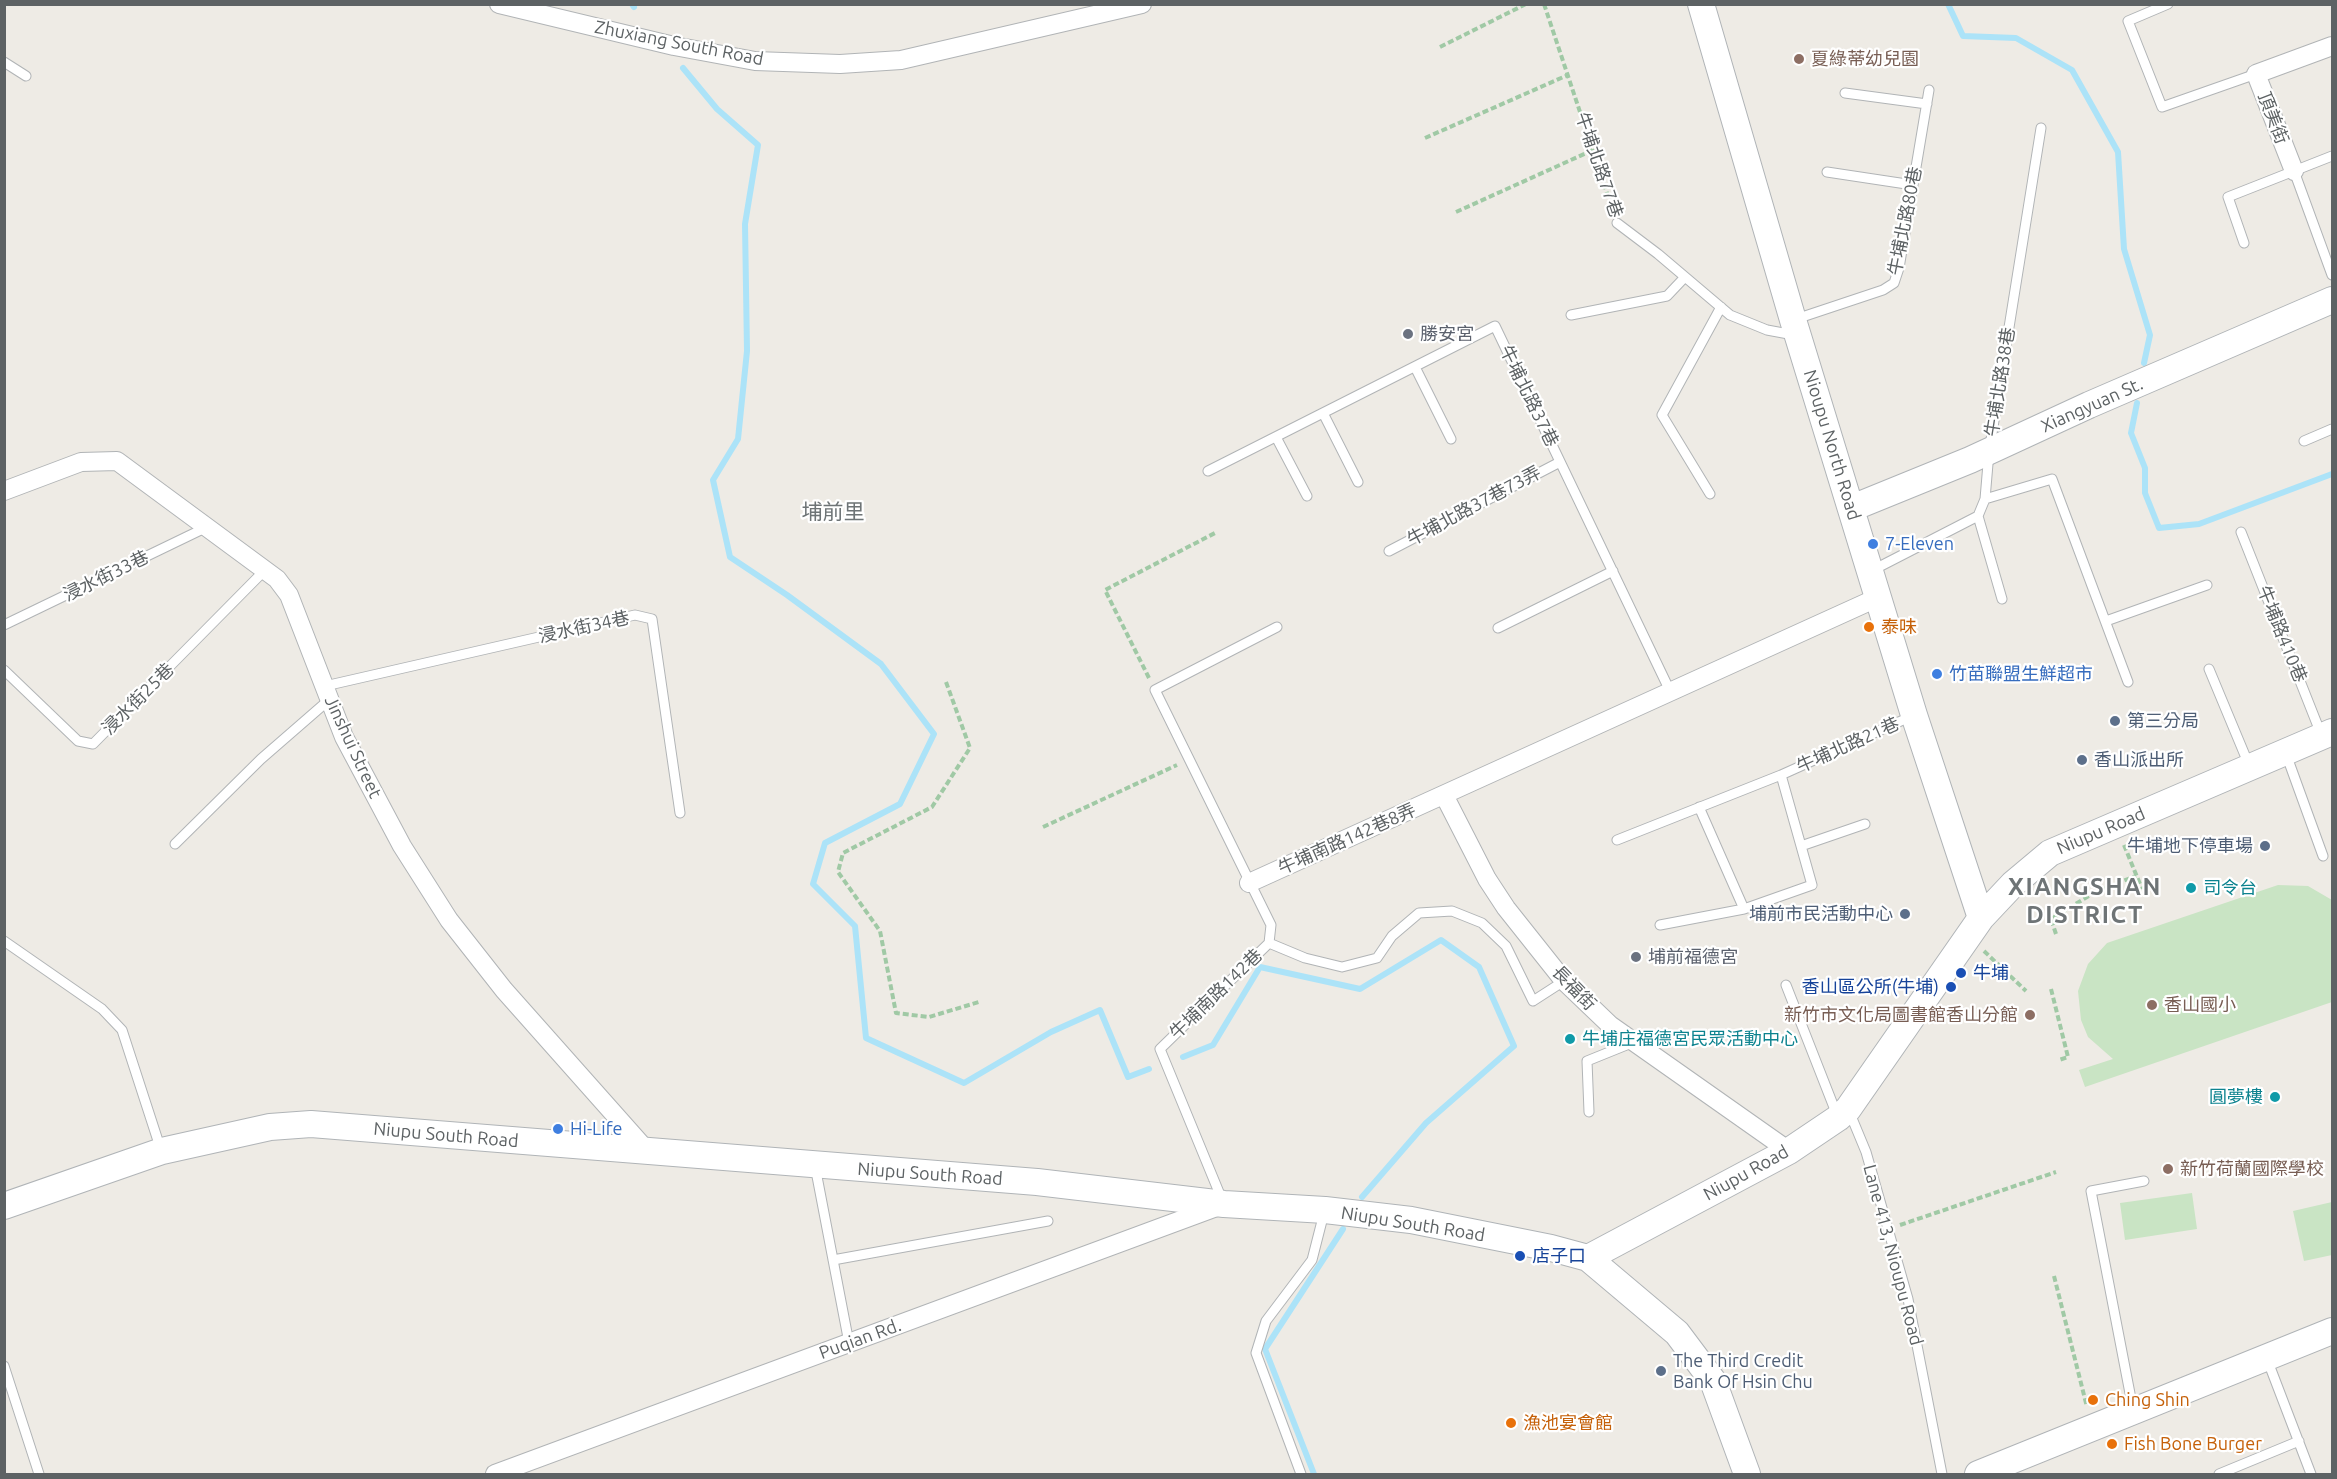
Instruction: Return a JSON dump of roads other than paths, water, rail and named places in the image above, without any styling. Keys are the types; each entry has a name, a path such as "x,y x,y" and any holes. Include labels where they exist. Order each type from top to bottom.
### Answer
{"street":[{"name":"Zhuxiang South Road","path":"499,4 674,46 744,59 840,64 901,60 1142,4"},
{"name":"Nioupu North Road","path":"1701,4 1796,328 1914,715 1974,927"},
{"name":"頂美街","path":"2294,171 2256,74 2332,46"},
{"name":"Xiangyuan St.","path":"1852,508 1989,452 2099,401 2332,300"},
{"name":"Jinshui Street","path":"4,491 81,462 117,461 277,579 290,595 344,737 402,846 449,920 504,990 647,1150"},
{"path":"1444,795 1879,597"},
{"name":"Niupu Road","path":"1588,1258 1789,1150 1843,1113 1974,927 2013,884 2050,853 2327,734"},
{"name":"牛埔南路142巷8弄","path":"1249,883 1444,795"},
{"name":"長福街","path":"1444,795 1487,879 1564,981 1610,1025 1789,1150"},
{"name":"Niupu South Road","path":"4,1206 162,1151 270,1127 311,1124 1037,1182 1224,1204 1325,1210 1411,1220 1551,1248 1588,1258 1677,1333 1713,1381 1747,1474"},
{"name":"Puqian Rd.","path":"495,1474 1224,1204"},
{"path":"1978,1474 2332,1330"}],"lane":[{"path":"2168,4 2128,21 2162,107 2256,74"},
{"path":"4,62 26,76"},
{"name":"牛埔北路80巷","path":"1796,328 1883,291 1894,283 1899,268 1929,90"},
{"path":"1845,93 1927,104"},
{"name":"牛埔北路38巷","path":"1978,516 1985,499 1989,452 2042,128"},
{"path":"2244,243 2228,197 2332,156"},
{"path":"2294,171 2332,275"},
{"path":"1827,172 1913,185"},
{"name":"牛埔北路77巷","path":"1617,223 1730,315 1767,330 1796,328"},
{"path":"1571,315 1667,296 1685,277"},
{"path":"1710,494 1662,415 1720,307"},
{"name":"牛埔北路37巷","path":"1208,471 1495,326 1670,692"},
{"path":"1415,367 1451,439"},
{"path":"1323,413 1358,482"},
{"path":"2304,441 2332,429"},
{"path":"1276,437 1307,496"},
{"name":"牛埔北路37巷73弄","path":"1389,551 1560,462"},
{"path":"1985,499 2052,479 2128,682"},
{"path":"1871,572 1978,516 2002,599"},
{"name":"浸水街33巷","path":"4,624 207,527"},
{"name":"牛埔路410巷","path":"2241,532 2327,734"},
{"name":"浸水街25巷","path":"4,670 78,741 93,744 265,570"},
{"path":"1498,628 1613,572"},
{"path":"2106,621 2207,585"},
{"name":"浸水街34巷","path":"327,693 635,615 652,619 680,813"},
{"name":"牛埔南路142巷","path":"1224,1204 1160,1049 1269,943 1271,925 1155,690 1277,627"},
{"path":"2210,669 2250,767"},
{"path":"175,844 327,693"},
{"name":"牛埔北路21巷","path":"1617,840 1781,775 1914,715"},
{"path":"2285,752 2323,856"},
{"name":"牛埔北路21巷","path":"1660,925 1744,909 1812,885 1781,775"},
{"path":"1699,807 1744,909"},
{"path":"1801,846 1865,824"},
{"path":"1269,943 1305,958 1342,967 1377,958 1392,936 1419,913 1452,911 1482,923 1506,946 1533,1001 1564,981"},
{"path":"4,941 102,1009 122,1030 162,1151"},
{"name":"Lane 413, Nioupu Road","path":"1786,985 1843,1113 1866,1152 1908,1299 1942,1474"},
{"path":"1589,1112 1587,1062 1634,1042"},
{"path":"815,1166 849,1343"},
{"path":"2134,1412 2091,1191 2144,1181"},
{"path":"1301,1474 1256,1353 1266,1321 1312,1260 1325,1210"},
{"path":"833,1260 1048,1221"},
{"path":"2267,1358 2311,1474"},
{"path":"4,1366 39,1474"},
{"path":"2219,1474 2299,1441"}],"waterway":[{"path":"1948,4 1963,36 2016,38 2072,70 2118,152 2124,249 2150,335 2144,363"},
{"path":"683,68 717,109 758,145 745,224 747,351 738,439 713,480 730,557 787,595 881,664 934,734 900,804 825,843 813,884 855,926 866,1038 964,1083 1051,1032 1100,1010 1128,1077 1149,1069"},
{"path":"2137,403 2131,433 2145,468 2145,493 2159,528 2199,524 2332,474"},
{"path":"1183,1057 1213,1045 1260,967 1360,989 1441,940 1479,967 1514,1046 1426,1123 1362,1197"},
{"path":"1314,1474 1265,1349 1343,1229"}],"place":[{"name":"夏綠蒂幼兒園","path":"1799,59"},
{"name":"勝安宮","path":"1408,334"},
{"name":"7-Eleven","path":"1873,544"},
{"name":"泰味","path":"1869,627"},
{"name":"竹苗聯盟生鮮超市","path":"1937,674"},
{"name":"第三分局","path":"2115,721"},
{"name":"香山派出所","path":"2082,760"},
{"name":"牛埔地下停車場","path":"2265,846"},
{"name":"司令台","path":"2191,888"},
{"name":"埔前市民活動中心","path":"1905,914"},
{"name":"埔前福德宮","path":"1636,957"},
{"name":"牛埔","path":"1961,973"},
{"name":"香山區公所(牛埔)","path":"1951,987"},
{"name":"香山國小","path":"2152,1005"},
{"name":"新竹市文化局圖書館香山分館","path":"2030,1015"},
{"name":"牛埔庄福德宮民眾活動中心","path":"1570,1039"},
{"name":"圓夢樓","path":"2275,1097"},
{"name":"Hi-Life","path":"558,1129"},
{"name":"新竹荷蘭國際學校","path":"2168,1169"},
{"name":"店子口","path":"1520,1256"},
{"name":"The Third Credit Bank Of Hsin Chu","path":"1661,1371"},
{"name":"Ching Shin","path":"2093,1400"},
{"name":"漁池宴會館","path":"1511,1423"},
{"name":"Fish Bone Burger","path":"2112,1444"}],"district":[{"name":"埔前里","path":"833,512"},
{"name":"XIANGSHAN DISTRICT","path":"2085,901"}]}
